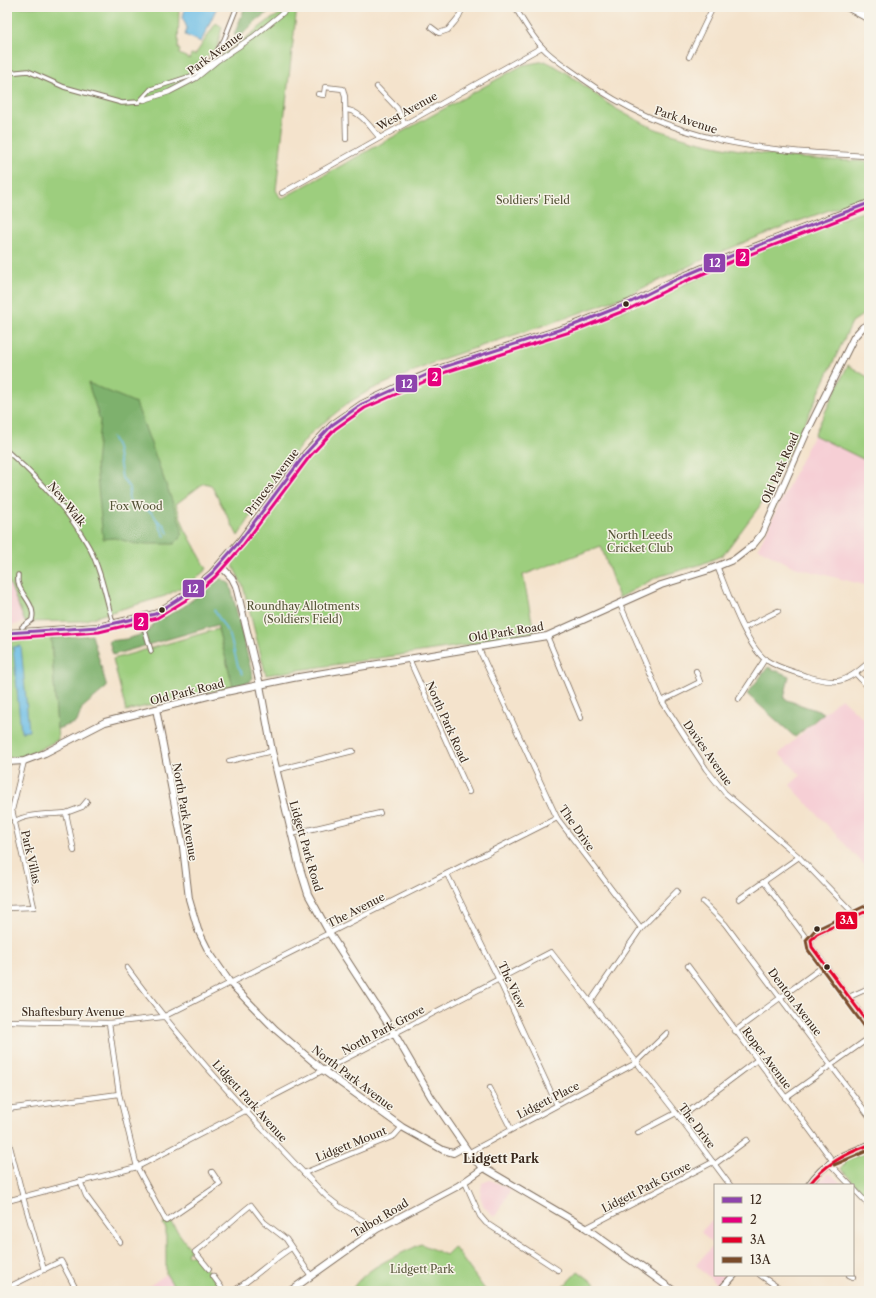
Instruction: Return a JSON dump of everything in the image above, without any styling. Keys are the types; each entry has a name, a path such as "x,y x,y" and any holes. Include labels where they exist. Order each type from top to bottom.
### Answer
{"street":[{"path":"7,73 28,71 64,87 122,103 139,102 151,89 191,76 209,64 224,40 237,7"},
{"name":"Park Avenue","path":"144,100 182,86 203,74 218,60 253,37 290,7"},
{"path":"431,27 439,33 448,30 452,23 460,17 462,7"},
{"name":"Park Avenue","path":"515,7 526,26 542,47 598,90 638,113 669,126 706,138 750,146 815,154 869,156"},
{"path":"689,57 713,7"},
{"path":"846,7 869,19"},
{"name":"West Avenue","path":"282,193 379,137 542,47"},
{"path":"318,94 324,95 325,87 343,89 345,97 346,139"},
{"path":"377,87 396,108 404,123"},
{"path":"345,110 350,109 366,122 379,137"},
{"name":"Princes Avenue","path":"7,634 98,627 155,614 188,593 220,565 240,541 306,453 332,425 362,404 444,367 574,324 629,303 677,279 731,256 869,203"},
{"name":"Old Park Road","path":"7,762 24,761 56,747 105,722 260,685 547,636 661,585 735,559 753,545 762,534 806,434 854,337 863,327 869,324"},
{"name":"New Walk","path":"7,451 20,462 69,517 88,547 98,571 113,623"},
{"name":"Lidgett Park Road","path":"220,565 232,578 236,586 260,685 276,770 291,834 306,888 330,934 394,1033 431,1097 464,1147"},
{"path":"717,566 744,628 753,645 765,659 778,667 828,682 841,680 856,674 869,662"},
{"path":"18,575 20,590 32,606 33,611 32,620 22,627"},
{"name":"Davies Avenue","path":"620,604 662,701 706,768 725,793 799,857 856,916"},
{"path":"744,628 778,612"},
{"path":"144,627 150,651"},
{"path":"547,636 581,718"},
{"name":"The Drive","path":"478,647 557,818 641,928"},
{"name":"North Park Road","path":"409,659 469,792"},
{"path":"738,699 765,659"},
{"path":"662,701 700,682 696,671"},
{"path":"856,674 869,688"},
{"name":"North Park Avenue","path":"156,710 183,847 189,899 198,930 231,984 275,1028 324,1071 402,1127 443,1150 455,1152 464,1147"},
{"path":"229,761 272,751"},
{"path":"276,770 353,751"},
{"name":"Park Villas","path":"7,908 34,907 14,822 9,810 24,761"},
{"path":"14,822 20,818 30,816 66,813 78,809 87,801"},
{"path":"66,813 74,851"},
{"path":"291,834 380,813"},
{"name":"The Avenue","path":"163,1017 330,934 557,818"},
{"path":"739,899 799,857"},
{"name":"The View","path":"447,874 558,1105"},
{"path":"764,882 806,938 811,940"},
{"path":"590,1002 641,928 677,891"},
{"name":"Denton Avenue","path":"703,902 725,924 869,1116"},
{"path":"811,940 817,934 869,910"},
{"path":"811,940 812,947 869,1024"},
{"name":"The Drive","path":"551,952 729,1184"},
{"name":"North Park Grove","path":"7,1201 137,1167 551,952"},
{"path":"735,1031 825,965"},
{"name":"Roper Avenue","path":"688,966 830,1162 849,1184"},
{"name":"Lidgett Park Avenue","path":"127,968 163,1017 245,1111 326,1196 340,1207 377,1229"},
{"path":"849,997 869,988"},
{"name":"Shaftesbury Avenue","path":"7,1021 109,1023 163,1017"},
{"path":"109,1023 119,1094 137,1167 166,1221 220,1184 212,1172"},
{"name":"Lidgett Place","path":"468,1153 636,1063 667,1033"},
{"path":"785,1098 869,1038"},
{"path":"680,1118 757,1060"},
{"path":"490,1088 511,1129"},
{"path":"7,1110 119,1094"},
{"path":"638,1133 676,1113"},
{"name":"Lidgett Mount","path":"304,1173 394,1136 402,1127"},
{"path":"7,1135 22,1197 44,1270"},
{"name":"Lidgett Park Grove","path":"586,1228 714,1163 746,1140"},
{"path":"810,1184 830,1162 869,1145"},
{"path":"464,1147 468,1153 484,1168 586,1228 674,1291"},
{"name":"Talbot Road","path":"290,1291 377,1229 465,1182 484,1168"},
{"path":"80,1182 86,1196 120,1242"},
{"path":"465,1182 480,1216 486,1223 558,1270"},
{"path":"854,1189 869,1205"},
{"path":"209,1269 195,1252 218,1235 229,1222 250,1205 264,1222 286,1239 311,1276"},
{"path":"234,1291 249,1281 268,1263 291,1248"},
{"path":"7,1288 61,1261 77,1291"},
{"path":"213,1276 224,1291"},
{"path":"720,1291 733,1276"},
{"path":"761,1276 782,1291"}],"shaded area":[{"path":"848,365 869,378 869,586 794,567 758,548"},
{"path":"7,577 25,622 7,627"},
{"path":"841,698 869,724 869,870 790,785 801,775 779,754"},
{"path":"826,1174 831,1174 842,1184 818,1184"},
{"path":"490,1180 511,1189 495,1217 484,1207 480,1196 482,1183"},
{"path":"712,1220 714,1222 714,1276 724,1276 716,1284 696,1265 713,1245 701,1232"},
{"path":"166,1274 177,1291 143,1291"}],"green space":[{"name":"Soldiers' Field","path":"7,7 179,7 179,54 190,59 191,54 195,55 216,23 222,27 217,48 199,64 197,62 200,69 233,48 268,21 292,7 297,7 276,190 281,199 523,65 545,61 567,73 618,110 662,131 712,145 764,154 843,161 869,161 869,196 782,227 702,260 626,296 560,320 445,358 370,390 348,403 311,433 282,469 238,536 211,485 204,483 176,504 185,529 207,569 190,583 165,596 82,621 25,622 7,577"},
{"path":"245,7 276,7 258,19 241,36 234,35"},
{"path":"869,210 869,313 864,314 852,322 801,431 759,507 723,555 702,564 657,577 619,598 601,546 523,575 534,632 480,643 266,675 243,586 232,564 295,473 324,439 340,425 383,397 406,386 454,368 554,336 609,316 809,230"},
{"path":"848,365 869,378 869,462 814,435"},
{"name":"Fox Wood","path":"88,383 136,403 182,528 181,537 174,544 136,544 115,538 103,539 96,465 100,420"},
{"path":"221,578 230,584 253,678 249,682 233,686 217,625 113,655 109,641 126,639 147,633 154,623 183,607"},
{"path":"218,629 233,686 126,711 113,659"},
{"path":"92,635 107,687 82,708 77,722 57,729 51,638"},
{"path":"51,638 58,740 27,755 20,757 7,757 7,642"},
{"path":"768,667 789,676 784,699 824,713 795,737 747,694"},
{"path":"869,1152 869,1199 841,1169 848,1159"},
{"path":"170,1221 191,1250 188,1251 187,1255 196,1256 220,1287 215,1291 177,1291 166,1274 166,1229 163,1224"},
{"name":"Lidgett Park","path":"421,1244 446,1255 454,1247 486,1291 351,1291 364,1275 382,1263"},
{"path":"578,1271 605,1291 559,1291"}],"water":[{"path":"185,7 217,7 201,42 185,35 187,28 183,18"},
{"path":"21,646 29,731 21,732 13,647"}],"waterway":[{"path":"112,437 117,447 122,478 130,489 129,500 131,503 152,513 165,536"},
{"path":"157,520 164,525 168,533"},
{"path":"214,610 230,636 238,666 243,674"}],"transit line":[{"name":"12","path":"7,633 98,627 155,614 188,593 212,573 240,541 306,453 332,425 362,404 444,367 574,325 629,303 677,279 731,256 869,203"},
{"name":"2","path":"7,638 99,632 157,618 191,597 215,577 244,544 310,456 335,429 365,408 446,372 576,330 631,308 679,284 733,261 869,208"},
{"name":"13A","path":"865,1027 808,950 806,940 815,930 867,905"},
{"name":"3A","path":"869,910 817,934 811,940 812,947 869,1024"},
{"name":"3A","path":"810,1184 822,1171 836,1160 869,1145"},
{"name":"13A","path":"834,1165 869,1150"}],"district":[{"name":"Lidgett Park","path":"501,1158"}],"park label":[{"name":"North Leeds Cricket Club","path":"640,541"},
{"name":"Roundhay Allotments (Soldiers Field)","path":"303,612"}]}
